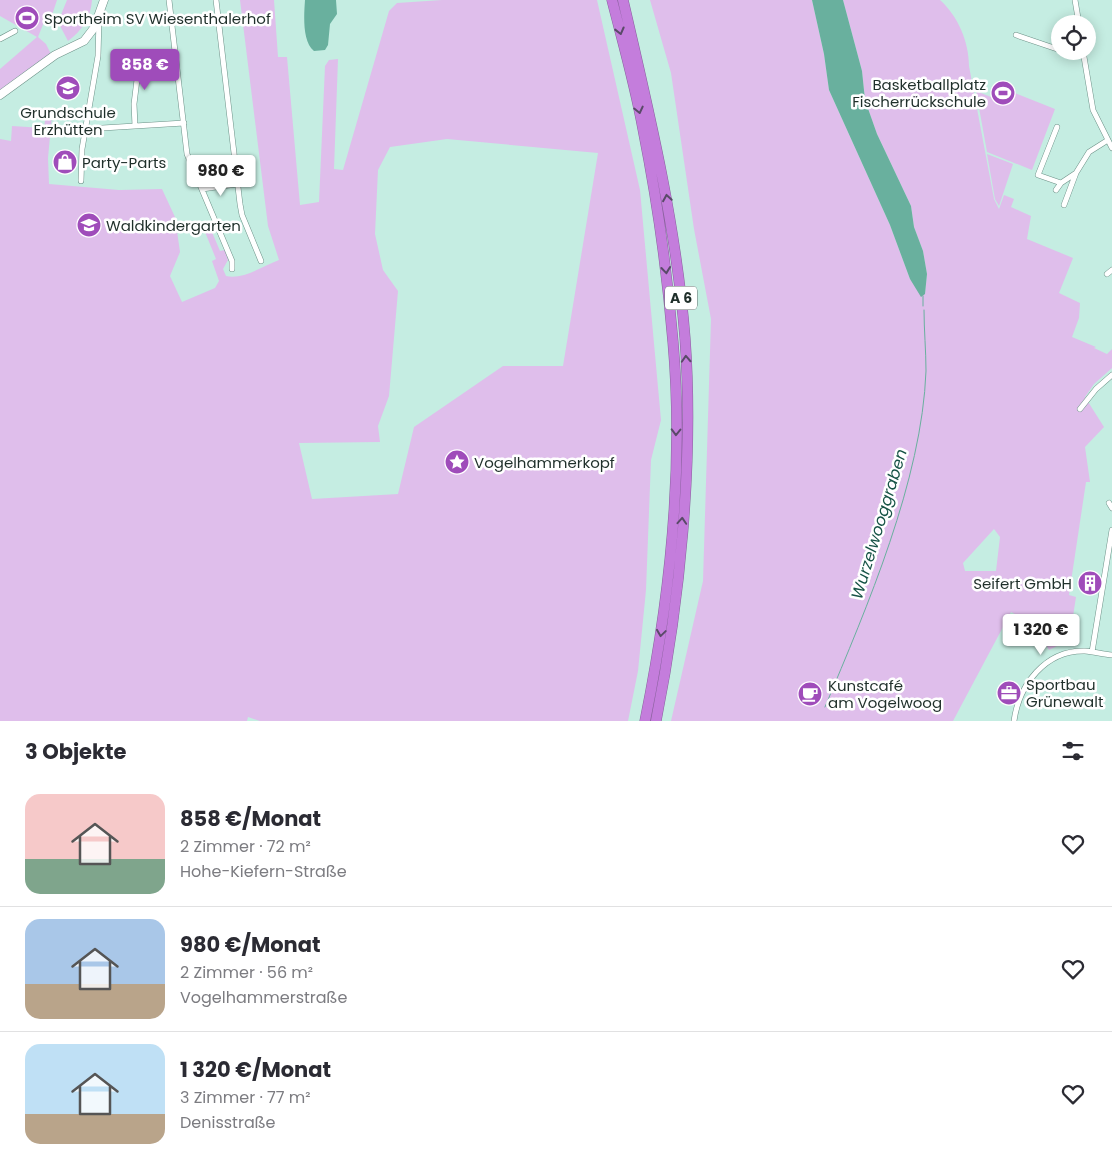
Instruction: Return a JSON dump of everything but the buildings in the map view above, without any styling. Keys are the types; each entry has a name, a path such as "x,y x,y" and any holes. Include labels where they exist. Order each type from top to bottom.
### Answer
{"highway":[{"name":"A 6","path":"612,0 649,163 663,245 673,343 676,430 674,571"},
{"name":"A 6","path":"623,0 664,180 681,299 687,376 687,421 667,667 656,721"},
{"name":"A 6","path":"645,721 672,587"}],"street":[{"path":"0,95 55,55 84,41 94,28 104,0"},
{"path":"169,0 188,154 232,261 232,269"},
{"path":"216,0 242,215 261,262"},
{"path":"1075,0 1078,15"},
{"path":"82,182 82,149 98,50 98,16"},
{"path":"0,38 15,31"},
{"path":"1016,35 1051,47"},
{"path":"135,126 134,104 139,55"},
{"path":"1084,60 1093,110 1112,148"},
{"path":"86,129 184,123"},
{"path":"1057,127 1038,175 1061,183"},
{"path":"1064,205 1076,173 1089,152 1108,140"},
{"path":"1056,190 1061,183 1076,173"},
{"path":"202,190 237,184"},
{"path":"1107,274 1112,270"},
{"path":"1080,409 1096,389 1112,375"},
{"path":"1092,652 1112,530"},
{"path":"1014,721 1023,690 1040,668 1065,655 1092,652 1112,655"}],"shaded area":[{"path":"0,0 57,0 52,15 44,22 38,37 46,44 51,54 0,91 0,69 37,37 0,16"},
{"path":"67,0 92,0 90,12 85,23 78,33 68,41 58,22"},
{"path":"240,0 274,0 278,57 287,57 300,205 319,202 325,66 329,60 338,59 334,169 343,170 389,11 397,3 442,0 597,0 640,190 661,420 651,460 646,590 638,671 628,721 260,721 248,717 247,721 0,721 0,139 11,141 12,126 44,128 46,113 52,115 48,158 49,184 119,190 162,189 175,217 180,252 170,276 182,302 215,288 219,281 212,261 216,259 203,227 209,225 220,251 225,250 228,260 223,269 226,276 233,277 253,272 279,260 268,226","holes":["447,139 598,153 563,366 503,366 414,427 398,494 312,499 299,443 380,442 378,426 389,396 398,291 383,270 375,234 378,170 390,147"]},
{"path":"305,0 336,0 337,14 330,24 328,45 325,50 314,51 307,41 304,13"},
{"path":"650,0 812,0 824,54 829,90 890,225 910,279 925,294 927,274 923,251 914,227 911,206 877,134 865,100 862,71 843,0 940,0 952,14 965,39 994,199 999,209 1004,195 1014,199 1011,207 1031,216 1027,239 1073,258 1059,293 1080,303 1079,318 1072,337 1107,354 1112,349 1112,368 1094,384 1085,397 1104,427 1085,447 1090,482 1086,482 1069,595 1076,597 1071,629 1058,628 1061,644 1049,650 1034,624 1011,612 953,721 671,721 703,581 711,319 694,229 671,73","holes":["994,529 1000,537 996,571 965,571 963,563"]},
{"path":"812,0 843,0 862,71 865,100 877,134 911,206 914,227 923,251 927,274 925,294 921,297 910,279 890,225 829,90 824,54"},
{"path":"1000,87 1055,109 1032,170 987,152 976,91 996,99"},
{"path":"987,154 1013,164 999,206 995,199"}],"waterway":[{"path":"923,296 923,306"},
{"name":"Wurzelwooggraben","path":"825,707 858,628 890,542 914,455 922,413 926,371 924,310"}],"place":[{"name":"Sportheim SV Wiesenthalerhof","path":"27,18"},
{"name":"Grundschule Erzhütten","path":"68,88"},
{"name":"Basketballplatz Fischerrückschule","path":"1003,93"},
{"name":"Party-Parts","path":"65,162"},
{"name":"Waldkindergarten","path":"89,225"},
{"name":"Vogelhammerkopf","path":"457,462"},
{"name":"Seifert GmbH","path":"1090,583"},
{"name":"Sportbau Grünewalt","path":"1009,693"},
{"name":"Kunstcafé am Vogelwoog","path":"810,694"}]}
